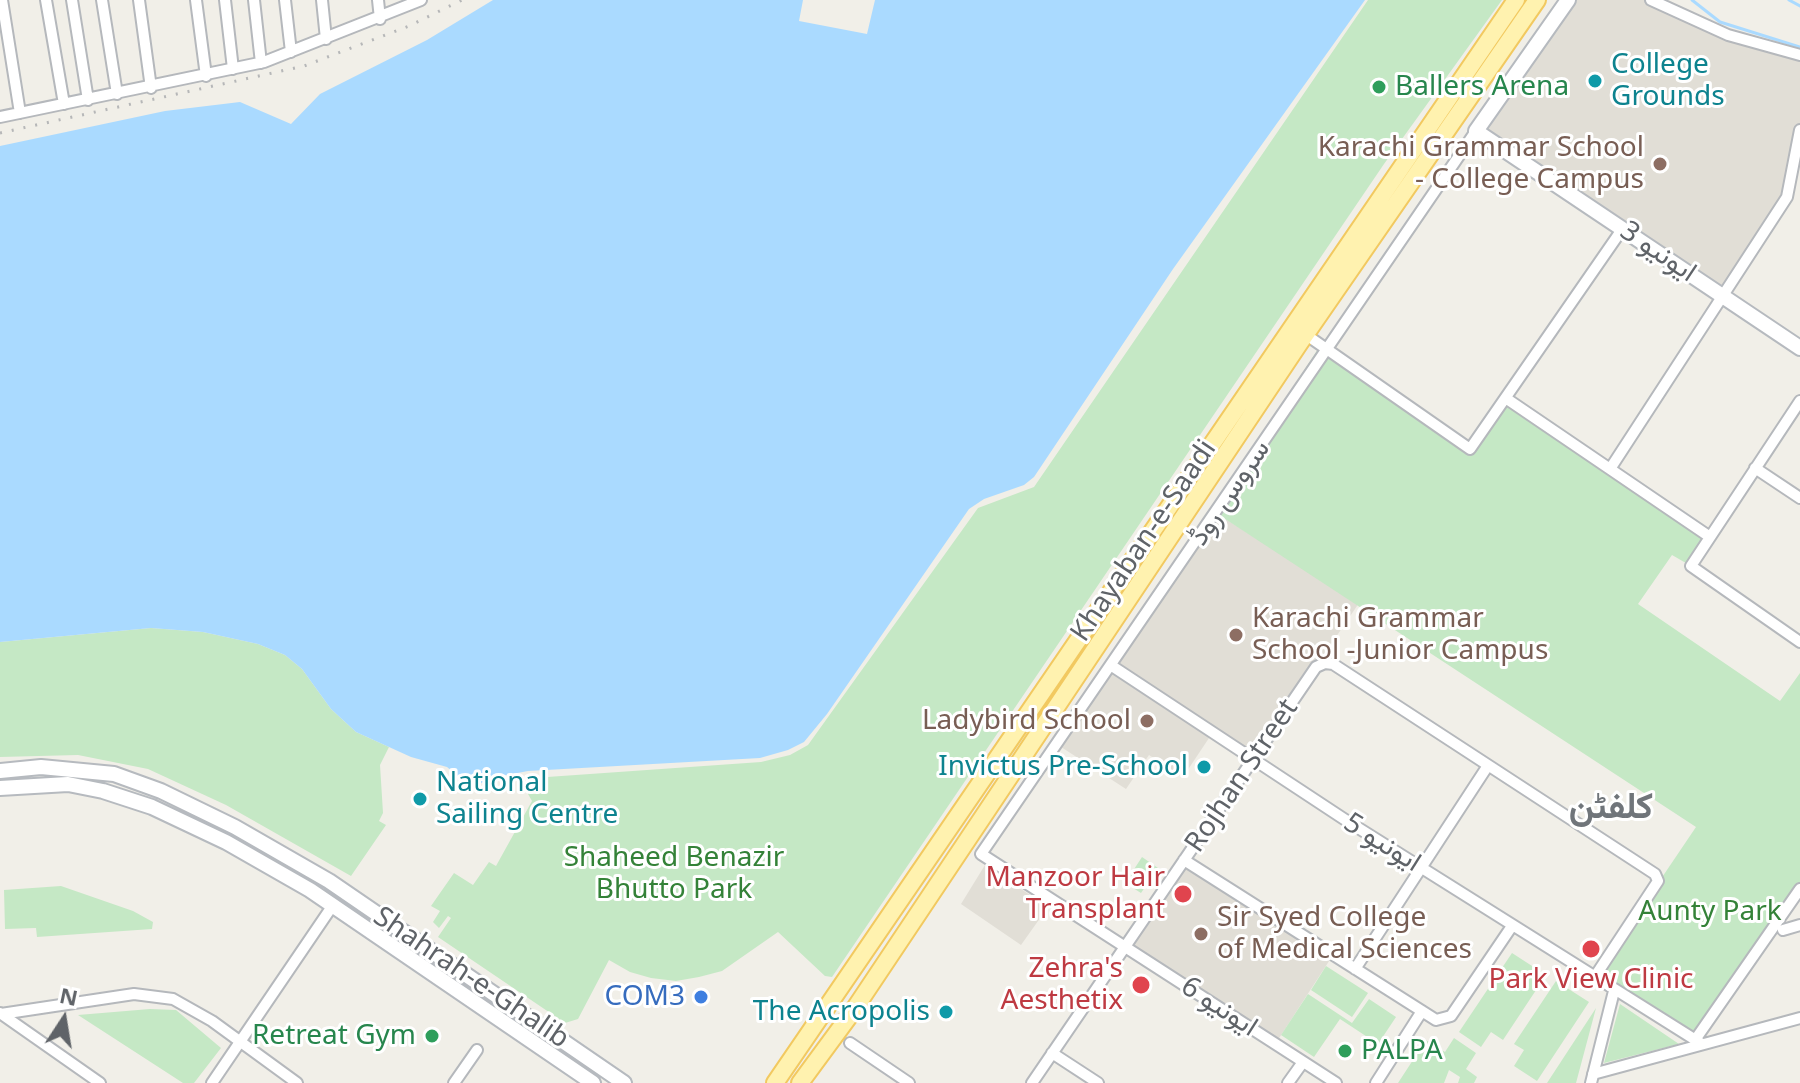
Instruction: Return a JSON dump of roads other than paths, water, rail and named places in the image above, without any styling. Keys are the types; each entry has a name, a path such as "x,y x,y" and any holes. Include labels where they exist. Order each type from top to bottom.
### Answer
{"main road":[{"name":"Khayaban-e-Saadi","path":"775,1083 1516,0"},
{"name":"Khayaban-e-Saadi","path":"800,1083 862,998 1305,334 1537,0"},
{"path":"1476,131 1568,0"},
{"name":"ایونیو 3","path":"1476,131 1800,348"},
{"path":"0,771 41,767 114,774 173,797 302,864 300,875 291,878 152,807 103,791 68,784 0,788"},
{"name":"Shahrah-e-Ghalib","path":"302,864 624,1083"},
{"path":"310,890 311,879 318,874"},
{"name":"Shahrah-e-Ghalib","path":"291,878 593,1083"}],"street":[{"path":"2,0 20,113"},
{"path":"46,0 64,104"},
{"path":"72,0 88,100"},
{"path":"102,0 117,94"},
{"path":"139,0 151,88"},
{"path":"196,0 206,76"},
{"path":"225,0 233,69"},
{"path":"254,0 261,63"},
{"path":"285,0 291,52"},
{"path":"322,0 326,39"},
{"path":"378,0 380,19"},
{"path":"1651,0 1718,31 1800,55"},
{"path":"0,117 261,63 380,19 416,1"},
{"path":"1610,469 1787,197 1800,130"},
{"name":"سروس روڈ","path":"981,854 1476,131"},
{"path":"1305,334 1470,449 1623,228"},
{"path":"1507,399 1710,537"},
{"path":"1800,401 1691,566 1800,642"},
{"path":"1755,468 1800,498"},
{"name":"Rojhan Street","path":"1032,1083 1316,667 1333,664 1487,767"},
{"name":"ایونیو 5","path":"1112,666 1512,926 1699,1042"},
{"path":"1355,969 1487,767 1657,877 1658,881 1594,978"},
{"name":"ایونیو 6","path":"981,854 1336,1083"},
{"path":"1184,860 1436,1020 1451,1016 1512,926"},
{"path":"1699,1042 1800,889"},
{"path":"212,1083 333,905"},
{"path":"1783,930 1800,925"},
{"path":"1592,1078 1614,991"},
{"path":"0,1014 134,994 173,999 212,1021 297,1083"},
{"path":"1376,1083 1422,1011"},
{"path":"0,1014 100,1083"},
{"path":"1592,1078 1699,1042 1800,1018"},
{"path":"850,1043 909,1083"},
{"path":"454,1083 477,1050"},
{"path":"1052,1053 1098,1083"},
{"path":"1288,1083 1303,1062"}],"water":[{"path":"493,0 803,0 799,21 867,34 875,0 1365,0 1173,269 1034,477 1024,485 984,499 969,509 827,714 804,742 788,750 760,758 528,771 491,778 472,788 447,767 411,757 356,732 331,709 302,669 285,655 258,644 203,632 151,628 0,642 0,146 165,111 240,102 291,124 320,94 427,40"}],"waterway":[{"path":"1692,0 1720,22 1800,47"},
{"path":"1789,0 1800,6"}],"railway":[{"path":"0,133 304,66 409,26 462,0"}],"place":[{"name":"College Grounds","path":"1595,81"},
{"name":"Ballers Arena","path":"1379,87"},
{"name":"Karachi Grammar School - College Campus","path":"1660,164"},
{"name":"Karachi Grammar School -Junior Campus","path":"1236,635"},
{"name":"Ladybird School","path":"1147,721"},
{"name":"Invictus Pre-School","path":"1204,767"},
{"name":"National Sailing Centre","path":"420,799"},
{"name":"Manzoor Hair Transplant","path":"1183,894"},
{"name":"Sir Syed College of Medical Sciences","path":"1201,934"},
{"name":"Park View Clinic","path":"1591,949"},
{"name":"Zehra's Aesthetix","path":"1141,985"},
{"name":"COM3","path":"701,997"},
{"name":"The Acropolis","path":"946,1012"},
{"name":"Retreat Gym","path":"432,1036"},
{"name":"PALPA","path":"1345,1051"}],"district":[{"name":"کلفٹن","path":"1611,808"}],"park label":[{"name":"Shaheed Benazir Bhutto Park","path":"674,874"},
{"name":"Aunty Park","path":"1710,912"}]}
